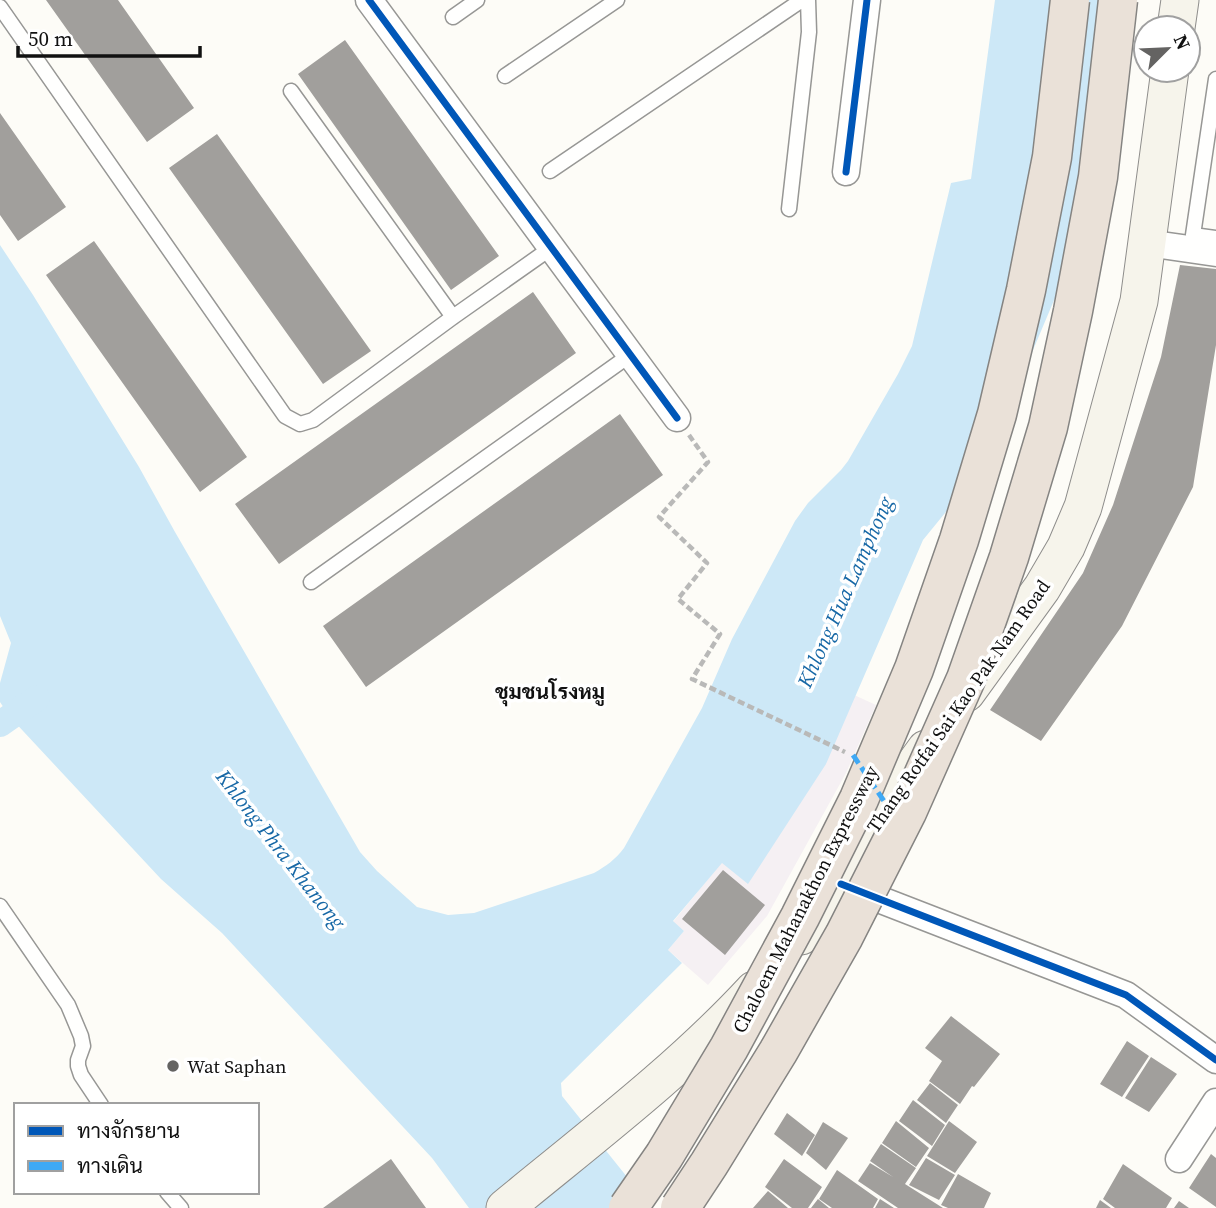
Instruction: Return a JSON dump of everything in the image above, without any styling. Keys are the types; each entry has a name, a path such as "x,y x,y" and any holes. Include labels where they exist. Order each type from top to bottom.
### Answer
{"highway":[{"name":"Chaloem Mahanakhon Expressway","path":"628,1208 664,1156 729,1048 800,917 859,799 914,669 959,540 997,414 1052,158 1070,0"},
{"path":"680,1208 778,1052 844,936 907,812 966,679 1009,557 1048,427 1098,177 1118,0"}],"main road":[{"name":"Thang Rotfai Sai Kao Pak Nam Road","path":"505,1208 685,1058 738,1008 789,953 841,884 886,804 1042,588 1066,547 1083,507 1139,301 1168,84"}],"street":[{"path":"369,0 677,418"},
{"path":"846,172 867,0"},
{"path":"1147,243 1216,253"},
{"path":"841,884 1126,995 1216,1060"},
{"path":"1179,1159 1216,1102"}],"lane":[{"path":"453,17 477,0"},
{"path":"505,76 617,0"},
{"path":"550,171 802,0"},
{"path":"789,209 809,32 808,0"},
{"path":"0,7 285,416 300,424 313,420 551,248"},
{"path":"1216,79 1193,235 1216,238"},
{"path":"291,91 453,317"},
{"path":"311,582 630,355"},
{"path":"0,906 68,1004 83,1046 78,1066 100,1103"},
{"path":"169,1194 181,1208"}],"path":[{"path":"677,418 708,462 659,517 707,563 678,599 720,634 692,679 853,755"}],"shaded area":[{"path":"732,639 876,705 846,773 767,916 708,985 668,950 684,931 673,922 722,862 748,883"}],"water":[{"path":"995,0 1132,0 1100,191 985,464 923,540 826,764 748,884 722,863 673,921 684,931 668,950 682,963 561,1083 562,1096 652,1208 469,1208 432,1158 222,933 161,879 10,717 0,702 0,683 11,643 0,616 0,245 139,467 360,852 417,907 448,915 474,913 594,873 624,848 702,708 732,639 795,521 808,503 848,461 898,374 912,346 951,183 971,179"}],"building":[{"path":"46,0 118,0 194,108 147,142"},
{"path":"345,40 499,256 451,290 298,74"},
{"path":"0,113 66,207 18,241 0,215"},
{"path":"217,134 371,351 323,384 169,168"},
{"path":"94,241 247,457 200,492 46,275"},
{"path":"1180,265 1216,269 1216,345 1193,487 1122,626 1041,741 990,710 1083,573 1113,505 1161,357"},
{"path":"533,292 576,353 279,564 235,504"},
{"path":"620,414 663,475 366,687 323,626"},
{"path":"723,870 765,905 725,955 682,919"},
{"path":"951,1016 1000,1054 960,1104 929,1081 942,1061 925,1048"},
{"path":"1127,1041 1149,1056 1122,1097 1100,1084"},
{"path":"1151,1057 1177,1074 1149,1112 1125,1098"},
{"path":"930,1083 958,1105 946,1123 917,1100"},
{"path":"913,1100 945,1125 932,1146 899,1121"},
{"path":"787,1113 815,1135 802,1156 774,1134"},
{"path":"896,1121 929,1148 916,1167 882,1143"},
{"path":"949,1121 977,1142 955,1173 927,1156"},
{"path":"823,1122 848,1138 826,1170 806,1153"},
{"path":"881,1144 916,1168 905,1184 943,1208 898,1208 858,1181 870,1163 893,1177 870,1161"},
{"path":"1211,1154 1216,1158 1216,1207 1189,1188"},
{"path":"926,1158 955,1175 939,1200 909,1185"},
{"path":"391,1159 426,1208 323,1208"},
{"path":"784,1159 822,1187 808,1208 792,1208 765,1187"},
{"path":"1123,1164 1172,1198 1166,1208 1115,1208 1103,1199"},
{"path":"837,1170 878,1199 873,1208 832,1208 819,1199"},
{"path":"958,1174 991,1193 984,1208 948,1208 941,1205"},
{"path":"768,1191 788,1208 753,1208"},
{"path":"818,1199 829,1208 811,1208"},
{"path":"880,1199 894,1208 875,1208"},
{"path":"1100,1200 1111,1208 1096,1208"},
{"path":"1179,1201 1189,1208 1174,1208"}],"waterway":[{"path":"0,724 37,698"}],"marked path":[{"path":"853,755 886,804"}],"cycle path":[{"path":"369,0 677,418"},
{"path":"846,172 867,0"},
{"path":"841,884 1126,995 1216,1060"}],"place":[{"name":"Wat Saphan","path":"173,1066"}],"district":[{"name":"ชุมชนโรงหมู","path":"550,691"}],"water label":[{"name":"Khlong Hua Lamphong","path":"845,592"},
{"name":"Khlong Phra Khanong","path":"281,849"}]}
